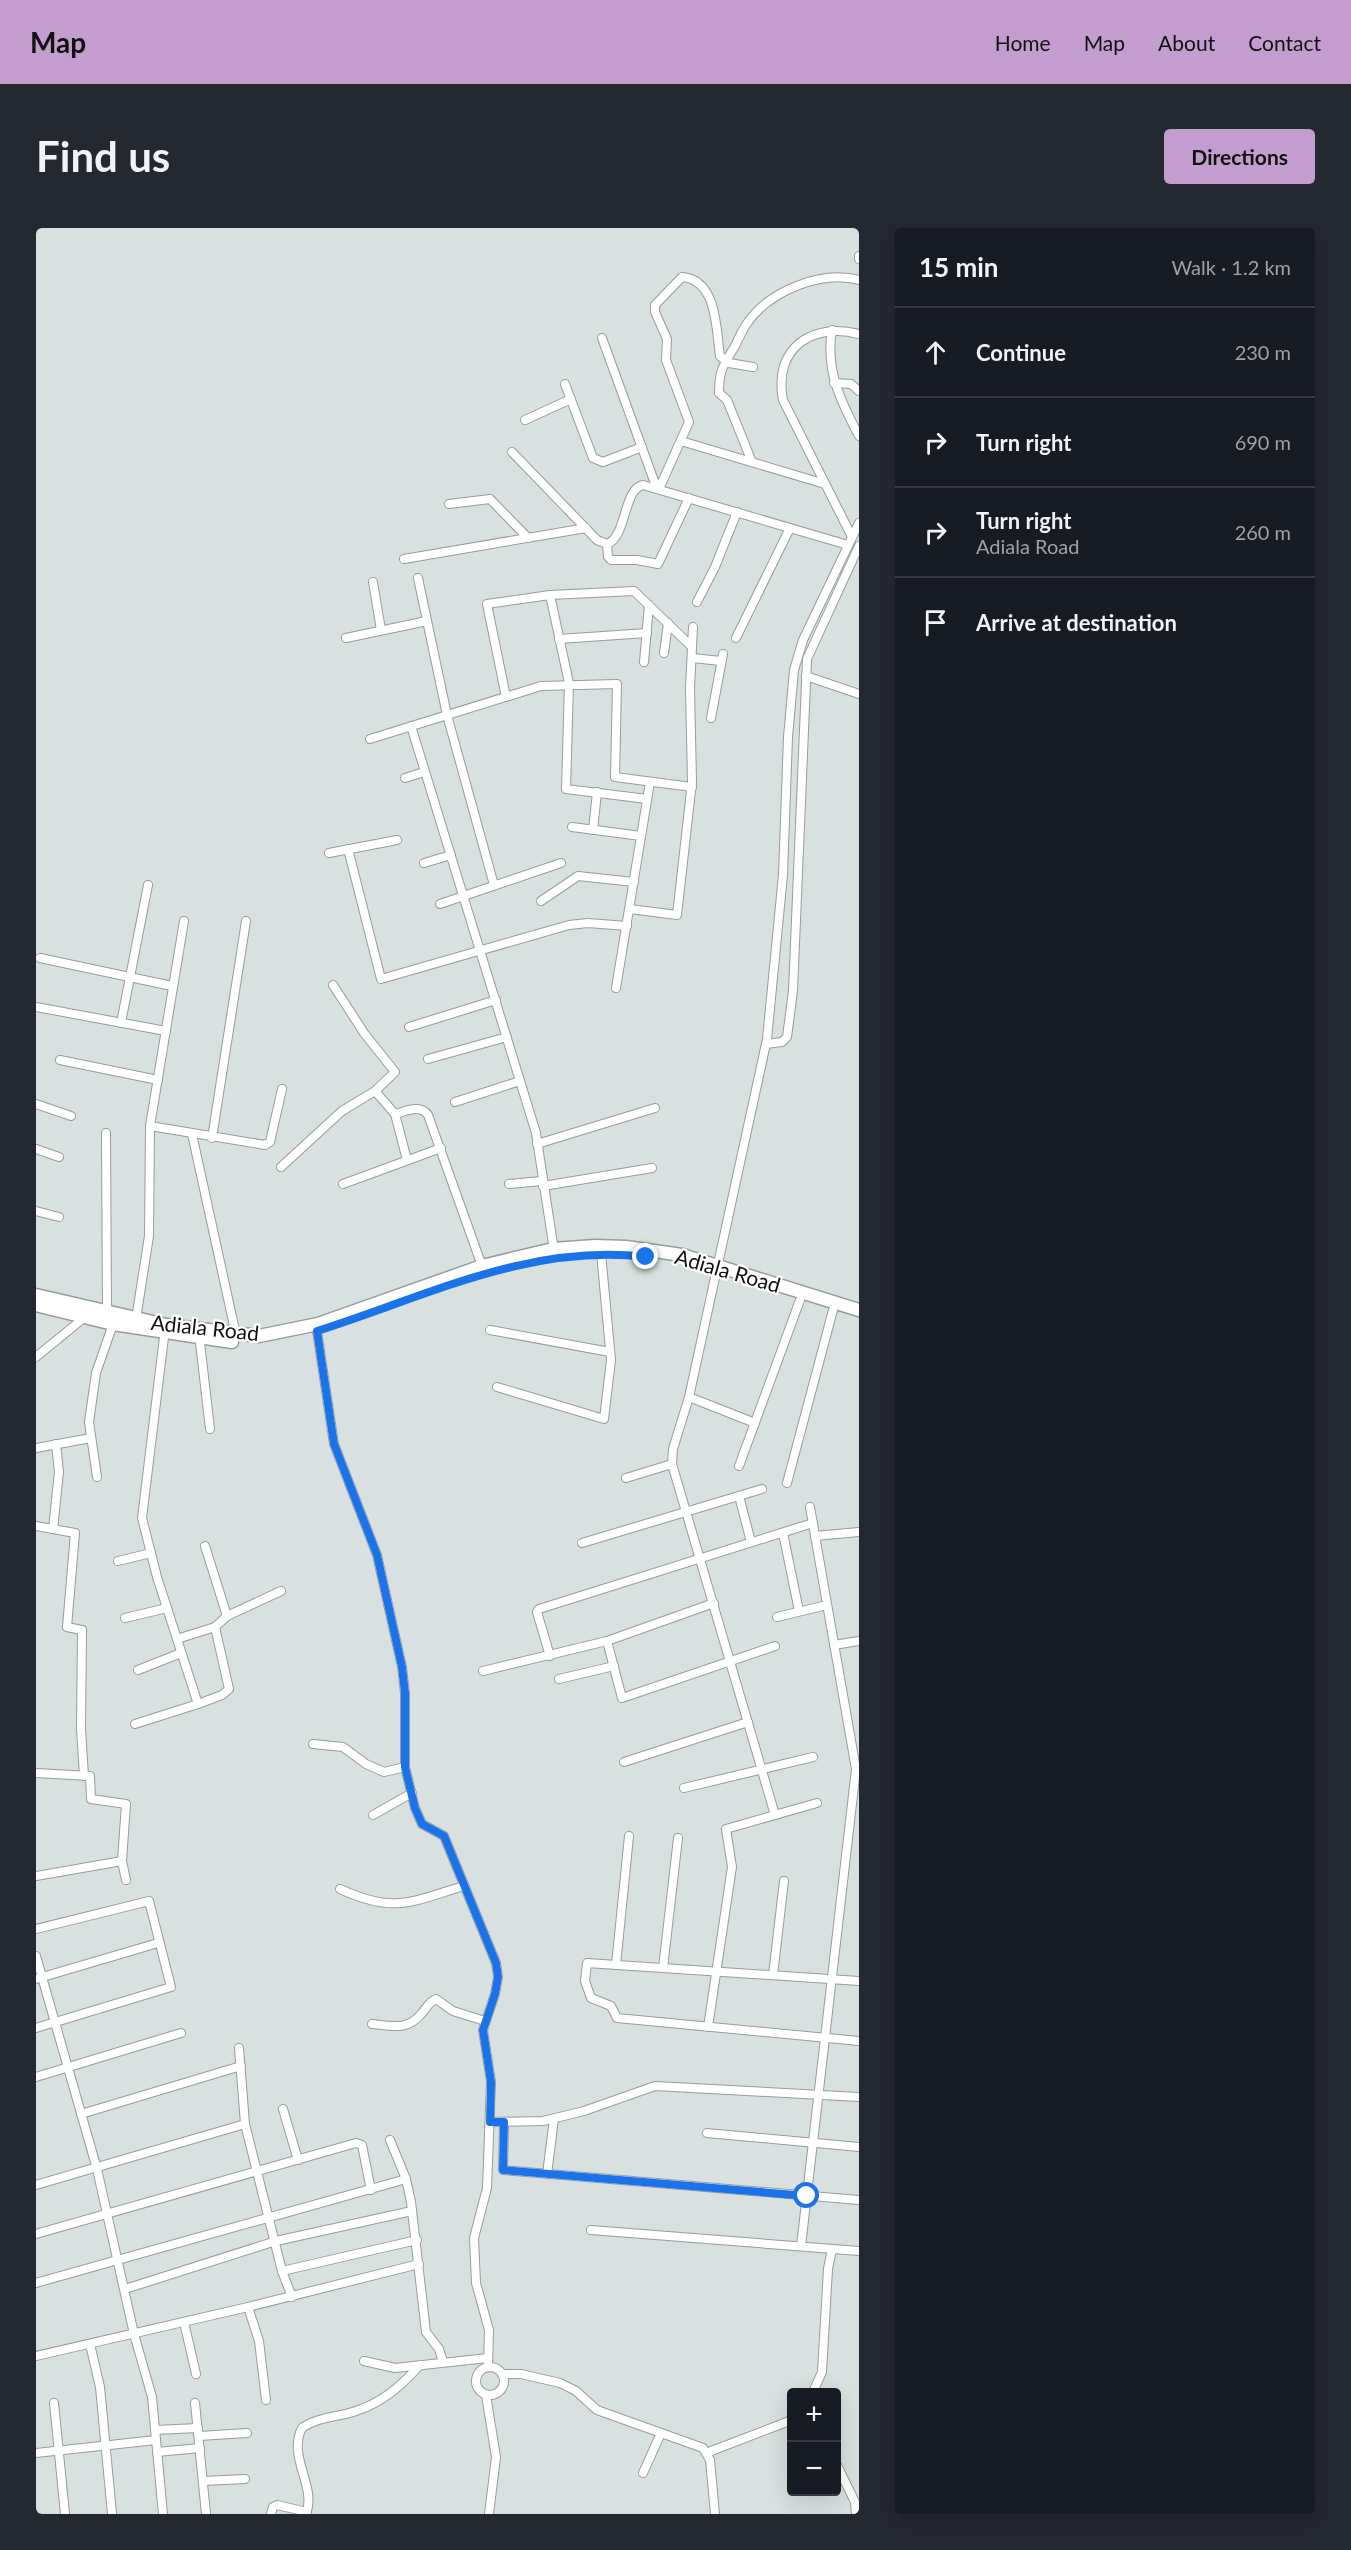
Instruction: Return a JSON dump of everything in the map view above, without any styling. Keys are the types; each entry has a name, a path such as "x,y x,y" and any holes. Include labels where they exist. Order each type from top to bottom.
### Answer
{"main road":[{"name":"Adiala Road","path":"199,1334 258,1336 318,1324 482,1266 554,1253 626,1247 682,1255 800,1300 859,1318"},
{"name":"Adiala Road","path":"36,1305 113,1324 261,1343 317,1331 484,1273 554,1253 600,1253 680,1262 717,1269 859,1310"},
{"name":"Adiala Road","path":"36,1295 136,1319 165,1329"}],"street":[{"path":"658,489 689,422 666,360 667,339 654,308 682,278 698,284 713,305 720,356 724,361 753,367"},
{"path":"752,462 727,400 719,393 724,361 748,322 777,296 813,281 832,278 859,280"},
{"path":"831,330 829,346 834,383 859,435"},
{"path":"850,541 825,484 783,400 781,389 785,365 796,346 813,334 831,330 858,331"},
{"path":"602,338 658,489"},
{"path":"834,383 851,384 859,391"},
{"path":"565,384 593,458 603,462 642,447"},
{"path":"525,420 571,399"},
{"path":"681,441 825,484"},
{"path":"512,452 597,540 607,544 615,540 638,486 658,489 790,528 859,545 807,659 793,991 787,1037 782,1042 766,1044"},
{"path":"449,504 490,498 528,538"},
{"path":"607,544 608,557 611,560 637,560 658,564 689,498"},
{"path":"697,602 715,567 737,512"},
{"path":"775,1815 672,1464 673,1449 689,1397 766,1044 783,875 787,747 794,670 803,640 859,523"},
{"path":"404,559 586,528"},
{"path":"736,638 790,528"},
{"path":"418,578 447,715 495,885"},
{"path":"373,582 381,630"},
{"path":"506,697 487,604 550,595 634,591 692,647"},
{"path":"550,595 569,683 566,789 647,800"},
{"path":"644,662 649,605"},
{"path":"346,638 427,621"},
{"path":"664,653 668,623"},
{"path":"630,909 677,915 692,787 693,627"},
{"path":"560,639 647,633"},
{"path":"692,658 722,657 711,718"},
{"path":"806,676 859,694"},
{"path":"370,739 541,686 569,683 617,684 615,777 692,787"},
{"path":"411,726 520,1081 537,1144 554,1253"},
{"path":"405,778 424,772"},
{"path":"616,988 650,782"},
{"path":"593,830 597,792"},
{"path":"572,827 641,836"},
{"path":"329,853 397,840"},
{"path":"348,849 381,979 569,925 588,923 627,926"},
{"path":"424,863 451,855"},
{"path":"440,904 561,863"},
{"path":"541,901 578,876 634,882"},
{"path":"121,1023 148,885"},
{"path":"136,1319 149,1236 150,1126 184,921"},
{"path":"212,1138 246,921"},
{"path":"40,958 172,986"},
{"path":"282,1167 342,1111 375,1091 392,1076 393,1068 364,1033 333,985"},
{"path":"409,1027 496,1000"},
{"path":"36,1007 166,1031"},
{"path":"428,1059 507,1036"},
{"path":"60,1060 158,1080"},
{"path":"455,1102 520,1081"},
{"path":"150,1126 212,1138 266,1145 270,1142 282,1089"},
{"path":"375,1091 395,1114 407,1160"},
{"path":"36,1104 71,1116"},
{"path":"395,1114 418,1108 424,1110 441,1148 482,1266"},
{"path":"537,1144 655,1108"},
{"path":"106,1133 106,1312"},
{"path":"192,1134 236,1335"},
{"path":"343,1184 441,1148"},
{"path":"36,1149 59,1157"},
{"path":"509,1184 543,1183 652,1168"},
{"path":"36,1211 59,1217"},
{"path":"497,1387 604,1419 610,1352 600,1253"},
{"path":"739,1466 800,1300"},
{"path":"787,1483 833,1310"},
{"path":"36,1358 85,1317"},
{"path":"97,1477 89,1422 96,1373 113,1324"},
{"path":"165,1329 142,1518 167,1608 198,1704"},
{"path":"490,1330 610,1352"},
{"path":"317,1331 334,1444 377,1555 402,1667 405,1693 405,1767 412,1793 422,1824 444,1836 496,1963 498,1977 483,2030 491,2082 487,2188 474,2238 476,2283 489,2331 488,2367"},
{"path":"199,1334 210,1430"},
{"path":"689,1397 755,1423"},
{"path":"36,1448 92,1438"},
{"path":"53,1529 59,1472 56,1444"},
{"path":"626,1478 672,1464"},
{"path":"582,1543 762,1489"},
{"path":"739,1496 751,1542"},
{"path":"801,2246 857,1769 810,1507"},
{"path":"550,1656 537,1612 539,1609 813,1523"},
{"path":"36,1526 75,1533 67,1627 82,1630 81,1729 84,1776"},
{"path":"815,1536 859,1532"},
{"path":"783,1533 800,1611"},
{"path":"205,1546 227,1616"},
{"path":"117,1561 151,1553"},
{"path":"177,1640 215,1627 227,1616 280,1591"},
{"path":"483,1671 607,1641 714,1603"},
{"path":"777,1617 827,1605"},
{"path":"125,1618 167,1608"},
{"path":"135,1724 198,1704 222,1695 229,1689 215,1627"},
{"path":"607,1641 622,1698 776,1646"},
{"path":"834,1645 859,1641"},
{"path":"138,1670 182,1653"},
{"path":"560,1679 614,1666"},
{"path":"624,1761 748,1722"},
{"path":"313,1744 343,1747 366,1764 384,1772 405,1767"},
{"path":"684,1788 813,1757"},
{"path":"36,1773 90,1776 91,1799 126,1804 122,1861 126,1880"},
{"path":"373,1815 412,1793"},
{"path":"708,2027 732,1867 726,1829 817,1803"},
{"path":"616,1965 629,1836"},
{"path":"663,1968 678,1838"},
{"path":"36,1876 122,1861"},
{"path":"773,1975 784,1881"},
{"path":"340,1889 369,1902 401,1905 464,1886"},
{"path":"36,1929 149,1901 171,1988 36,2028"},
{"path":"39,1978 158,1942"},
{"path":"36,1956 39,1978 97,2169 134,2334 152,2397 163,2514"},
{"path":"859,1981 587,1963 585,1981 591,1998 611,2006 617,2018 859,2041"},
{"path":"372,2024 402,2027 412,2024 436,1998 453,2011 485,2021"},
{"path":"36,2077 181,2033"},
{"path":"238,2048 245,2124 259,2172 282,2271 292,2297"},
{"path":"81,2114 241,2066"},
{"path":"490,2122 554,2119 655,2086 859,2097"},
{"path":"283,2109 298,2160"},
{"path":"548,2174 554,2119"},
{"path":"504,2122 503,2170 859,2200"},
{"path":"36,2185 245,2124"},
{"path":"707,2133 859,2148"},
{"path":"390,2140 406,2179 412,2211 426,2332 439,2349 443,2362"},
{"path":"36,2234 359,2143 371,2190"},
{"path":"36,2283 406,2179"},
{"path":"125,2289 276,2241 412,2211"},
{"path":"591,2230 859,2251"},
{"path":"282,2271 417,2240"},
{"path":"814,2388 822,2372 828,2269 832,2249"},
{"path":"36,2356 292,2297 419,2264"},
{"path":"248,2307 259,2341 266,2400"},
{"path":"184,2322 196,2374"},
{"path":"90,2344 100,2387 112,2514"},
{"path":"364,2361 395,2368 488,2358"},
{"path":"271,2514 273,2507 278,2505 307,2513 307,2491 297,2453 297,2442 302,2428 356,2411 381,2400 398,2389 420,2365"},
{"path":"488,2367 498,2369 504,2380 501,2391 486,2395 479,2391 475,2380 481,2369 488,2367"},
{"path":"502,2374 520,2374 560,2383 576,2391 597,2410 703,2448 710,2460 715,2514"},
{"path":"486,2395 496,2457 489,2514"},
{"path":"54,2403 62,2514"},
{"path":"195,2403 206,2514"},
{"path":"706,2453 787,2422"},
{"path":"155,2430 247,2433"},
{"path":"643,2473 661,2433"},
{"path":"36,2453 156,2440"},
{"path":"157,2452 200,2448"},
{"path":"841,2472 855,2502 856,2514"},
{"path":"204,2481 245,2479"}],"route":[{"path":"646,1257 596,1253 522,1263 484,1273 317,1331 328,1418 334,1444 377,1555 402,1667 405,1693 405,1767 415,1808 422,1824 444,1836 496,1963 498,1977 495,1994 483,2030 491,2082 490,2122 504,2122 503,2170 807,2196"}]}
